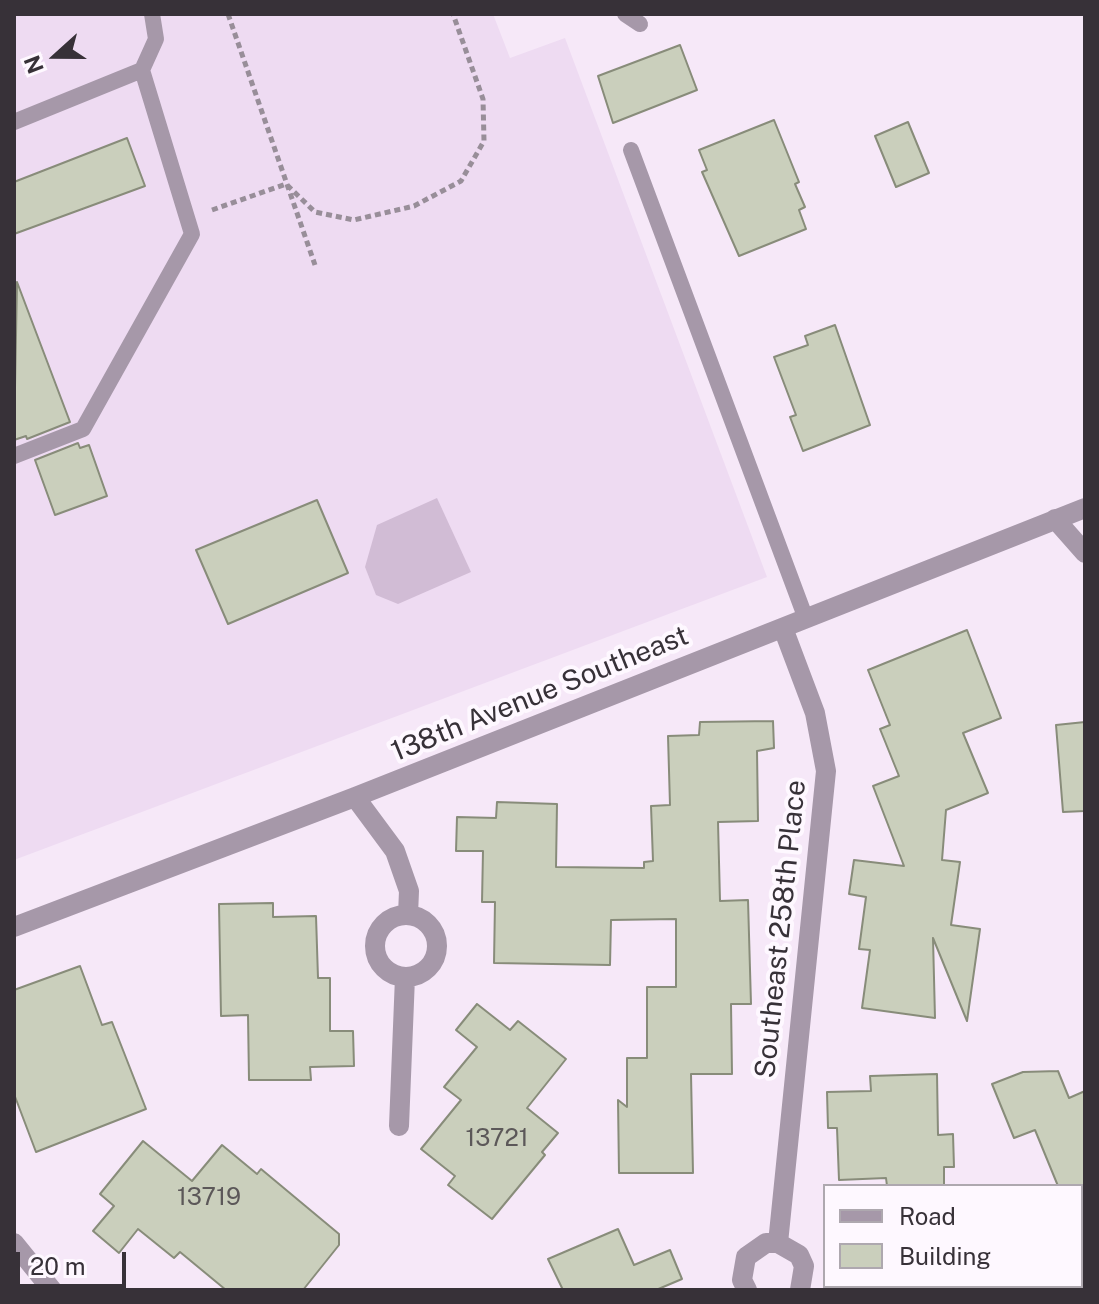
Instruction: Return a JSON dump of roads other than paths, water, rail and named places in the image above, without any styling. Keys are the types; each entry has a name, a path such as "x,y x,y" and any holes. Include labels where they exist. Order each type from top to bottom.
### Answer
{"street":[{"name":"138th Avenue Southeast","path":"14,927 355,797 1085,508"},
{"path":"1055,519 1085,553"},
{"name":"Southeast 258th Place","path":"778,1243 826,771 815,713 783,628"},
{"path":"355,797 395,851 409,891 408,915"},
{"path":"408,915 429,925 436,935 437,948 427,969 405,977 383,967 375,945 385,923 408,915"},
{"path":"399,1126 405,977"},
{"path":"14,1243 52,1290"},
{"path":"747,1290 742,1280 746,1257 766,1243 778,1243 799,1255 804,1266 800,1290"}],"lane":[{"path":"14,456 83,429 192,234 142,70 156,39 152,14"},
{"path":"625,14 640,24"},
{"path":"14,122 142,70"},
{"path":"631,150 806,619"}]}
